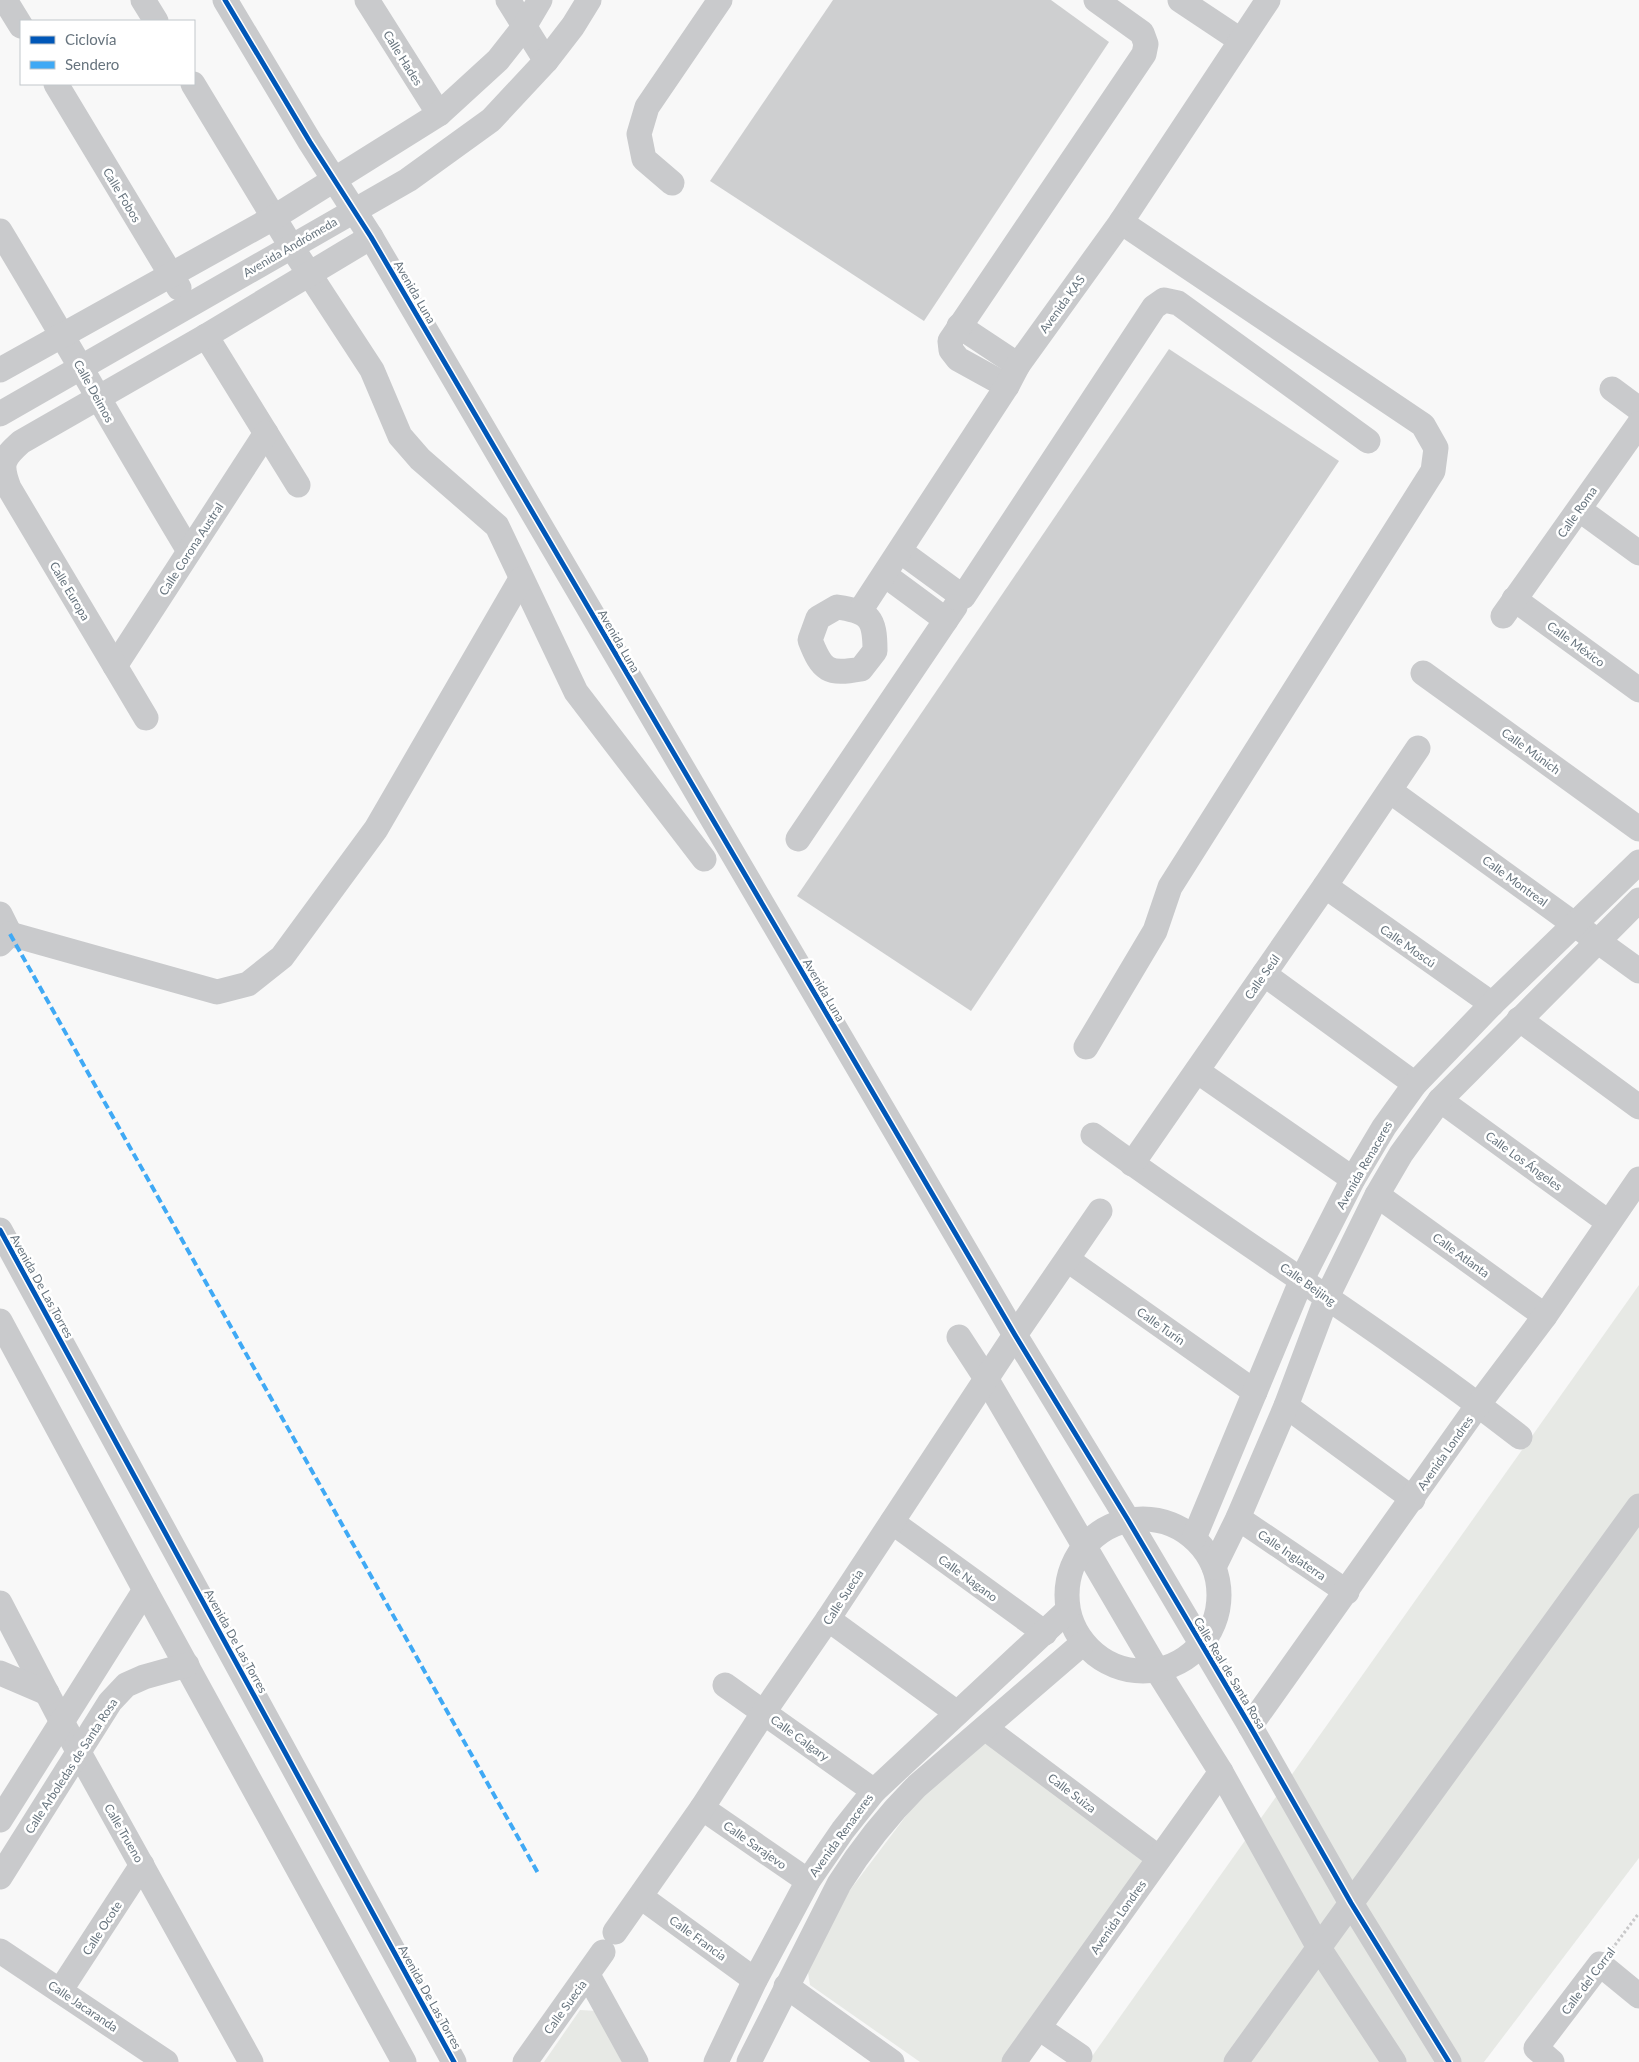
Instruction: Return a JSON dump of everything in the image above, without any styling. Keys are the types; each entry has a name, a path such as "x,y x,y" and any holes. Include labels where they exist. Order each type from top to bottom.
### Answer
{"street":[{"path":"6,0 20,24"},
{"path":"143,0 155,20"},
{"name":"Avenida Luna","path":"225,0 310,142 371,237 991,1295"},
{"name":"Calle Hades","path":"367,0 439,114"},
{"path":"508,0 546,61"},
{"path":"0,370 274,218 439,114 498,60 524,27 540,0"},
{"name":"Avenida Andrómeda","path":"0,414 408,180 491,120 546,61 573,26 589,0"},
{"path":"672,183 644,159 639,134 647,106 720,0"},
{"path":"1012,376 959,326 1144,54 1146,44 1142,33 1096,0"},
{"path":"1180,0 1240,40"},
{"name":"Avenida KAS","path":"860,611 1012,376 1121,222 1268,0"},
{"name":"Calle Fobos","path":"57,85 170,275 190,305"},
{"path":"194,85 291,246 372,370 400,436 420,459 497,526 576,692 704,859"},
{"path":"1086,1046 1155,931 1170,887 1433,471 1436,448 1423,425 1121,222"},
{"name":"Calle Deimos","path":"0,231 63,335 98,400 189,551"},
{"path":"98,400 371,237"},
{"path":"798,839 963,597 1154,307 1164,300 1178,303 1368,441"},
{"path":"206,336 298,485"},
{"path":"1612,389 1639,408"},
{"name":"Calle Europa","path":"98,400 21,442 4,462 2,473 9,488 146,718"},
{"name":"Calle Roma","path":"1508,608 1580,510 1639,424"},
{"name":"Calle Corona Austral","path":"115,666 266,433"},
{"path":"1580,510 1639,552"},
{"path":"900,551 963,597"},
{"path":"885,575 946,620"},
{"path":"4,931 217,992 248,984 282,957 376,829 521,579"},
{"name":"Calle México","path":"1508,608 1639,690"},
{"name":"Calle Múnich","path":"1423,673 1639,829"},
{"name":"Calle Seúl","path":"1132,1164 1325,886 1418,748"},
{"name":"Calle Montreal","path":"1390,791 1639,971"},
{"name":"Avenida Renaceres","path":"1194,1538 1302,1279 1353,1180 1384,1127 1415,1084 1492,1004 1639,862"},
{"name":"Calle Moscú","path":"1325,886 1492,1004"},
{"name":"Avenida Renaceres","path":"1214,1567 1238,1518 1286,1406 1327,1297 1377,1195 1400,1154 1440,1100 1639,900"},
{"path":"1264,974 1415,1084"},
{"path":"1519,1019 1639,1107"},
{"path":"1196,1071 1353,1180"},
{"name":"Calle Los Ángeles","path":"1440,1100 1608,1222"},
{"name":"Calle Beijing","path":"1093,1134 1132,1164 1302,1279 1520,1437"},
{"name":"Avenida Londres","path":"1250,1726 1478,1405 1545,1316 1639,1179"},
{"name":"Calle Atlanta","path":"1377,1195 1545,1316"},
{"name":"Calle Suecia","path":"525,2062 588,1975 702,1808 1015,1335 1100,1211"},
{"name":"Avenida De Las Torres","path":"0,1230 454,2062"},
{"name":"Calle Turín","path":"1068,1260 1255,1392"},
{"name":"Calle Real de Santa Rosa","path":"991,1295 1128,1520 1250,1726 1351,1903 1449,2062"},
{"path":"0,1322 404,2062"},
{"path":"958,1337 987,1380 1157,1670 1221,1772 1319,1948 1394,2062"},
{"path":"1286,1406 1413,1499"},
{"path":"1236,2062 1639,1506"},
{"name":"Calle Inglaterra","path":"1238,1518 1347,1592"},
{"path":"1152,1519 1174,1525 1194,1538 1206,1551 1214,1567 1219,1587 1219,1608 1212,1628 1201,1645 1189,1657 1174,1666 1141,1672 1117,1667 1095,1655 1083,1643 1071,1623 1068,1611 1066,1588 1071,1566 1084,1546 1103,1529 1128,1520 1152,1519"},
{"name":"Calle Nagano","path":"892,1522 1045,1632"},
{"path":"2,1811 62,1722 145,1590"},
{"name":"Calle Trueno","path":"0,1603 62,1722 251,2062"},
{"name":"Avenida Renaceres","path":"716,2062 755,1980 808,1881 843,1830 874,1791 1068,1611"},
{"path":"828,1619 957,1713"},
{"name":"Avenida Renaceres","path":"749,2062 828,1902 852,1863 894,1809 917,1786 1083,1643"},
{"name":"Calle Arboledas de Santa Rosa","path":"0,1877 110,1702 126,1685 144,1677 187,1664"},
{"path":"0,1673 47,1693"},
{"name":"Calle Calgary","path":"725,1685 874,1791"},
{"name":"Calle Suiza","path":"985,1728 1159,1858"},
{"name":"Avenida Londres","path":"1014,2062 1221,1772"},
{"name":"Calle Sarajevo","path":"702,1808 808,1881"},
{"name":"Calle Ocote","path":"60,1991 142,1865"},
{"name":"Calle Francia","path":"641,1897 755,1980"},
{"name":"Calle Jacaranda","path":"0,1951 166,2062"},
{"path":"1600,1964 1639,1996"},
{"name":"Calle del Corral","path":"1544,2055 1600,1964"},
{"path":"588,1975 636,2062"},
{"path":"786,1986 892,2062"},
{"path":"1039,2028 1080,2056"}],"shaded area":[{"path":"1639,1285 1639,1858 1484,2062 1088,2062"},
{"path":"984,1744 999,1745 1146,1859 1002,2062 920,2062 810,1985 807,1966 844,1898 918,1800"},
{"path":"580,2010 597,2011 625,2062 544,2062"}],"building":[{"path":"833,0 1051,0 1109,42 924,321 710,181"},
{"path":"1169,349 1339,461 971,1011 797,896"}],"marked path":[{"path":"10,934 538,1873"}],"cycle path":[{"path":"225,0 310,142 371,237 1015,1335 1128,1520 1250,1726 1351,1903 1449,2062"},
{"path":"0,1230 454,2062"}]}
